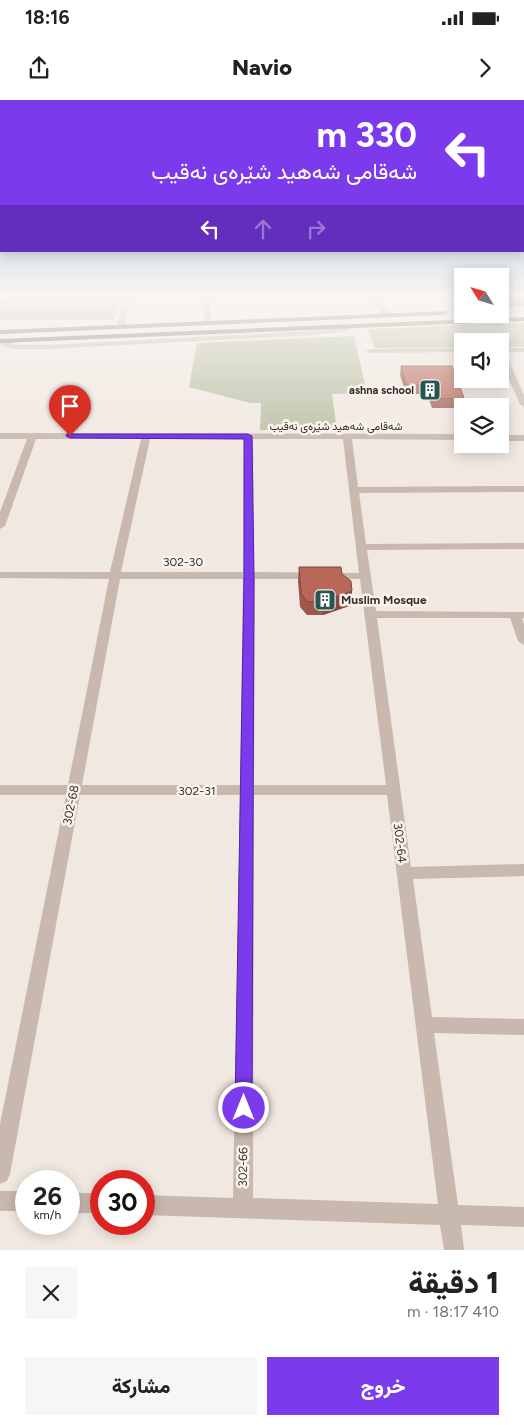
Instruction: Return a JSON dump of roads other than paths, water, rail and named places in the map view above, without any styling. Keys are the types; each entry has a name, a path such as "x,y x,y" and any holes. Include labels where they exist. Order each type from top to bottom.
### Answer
{"street":[{"path":"370,351 454,350"},
{"path":"509,350 524,350"},
{"path":"509,370 524,404"},
{"path":"513,379 524,379"},
{"name":"شەقامی شەهید شێرەی نەقیب","path":"0,436 454,437"},
{"path":"0,526 32,436"},
{"name":"302-68","path":"0,1174 115,576 146,436"},
{"name":"302-66","path":"243,1207 249,577 248,436"},
{"name":"302-64","path":"347,437 454,1250"},
{"path":"509,438 524,438"},
{"path":"354,490 524,489"},
{"path":"361,547 524,546"},
{"name":"302-30","path":"0,575 365,576"},
{"path":"370,614 520,615 524,641"},
{"name":"302-31","path":"0,790 393,790"},
{"path":"404,873 524,870"},
{"path":"424,1025 524,1027"},
{"path":"0,1201 15,1202"},
{"path":"155,1205 524,1217"}],"place":[{"name":"ashna school","path":"430,390"},
{"name":"Muslim Mosque","path":"325,600"}]}
